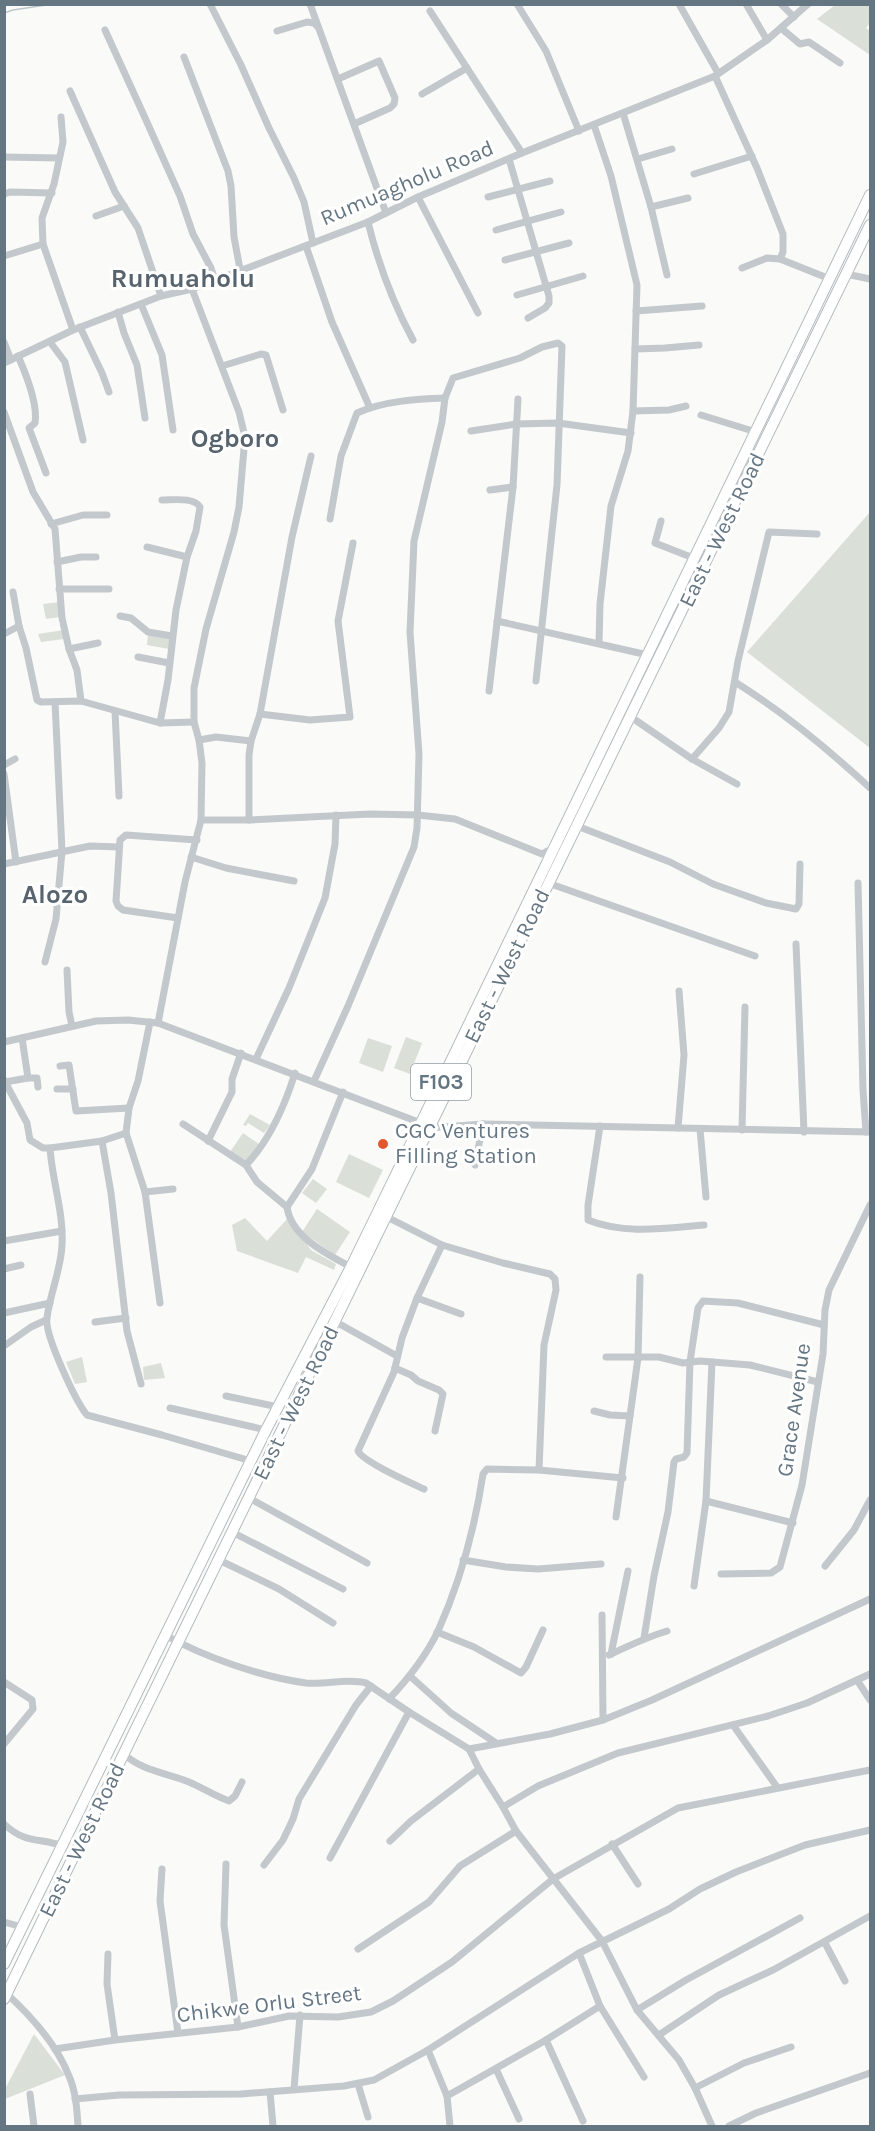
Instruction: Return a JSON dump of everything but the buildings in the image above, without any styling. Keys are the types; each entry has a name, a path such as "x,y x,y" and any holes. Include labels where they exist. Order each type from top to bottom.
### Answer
{"main road":[{"name":"East - West Road","path":"6,1997 387,1217 425,1126 559,848 648,655 870,195"},
{"name":"East - West Road","path":"4,1964 266,1430 425,1126 548,883 559,848 577,826 870,225"}],"street":[{"path":"210,4 249,81 304,202 309,244 332,322 370,408"},
{"path":"310,4 386,213"},
{"path":"517,4 546,51 579,130"},
{"path":"679,4 716,74 783,234 783,252 780,259"},
{"path":"746,4 767,40"},
{"path":"781,4 794,17"},
{"name":"Rumuagholu Road","path":"8,362 76,328 161,296 192,289 368,222 522,153 716,74 767,40 808,4"},
{"path":"430,11 522,153"},
{"path":"277,31 311,22 321,32"},
{"path":"781,28 800,44 809,42 840,63"},
{"path":"105,30 215,280"},
{"path":"184,57 228,171 234,237 240,269"},
{"path":"338,79 379,61 395,98 390,108 354,124"},
{"path":"422,94 467,68"},
{"path":"70,91 101,163 138,228 161,296"},
{"path":"623,113 638,159 667,275"},
{"path":"61,117 63,142 52,193 42,218 43,244 76,328 102,373 109,392"},
{"path":"594,125 611,176 637,285 631,433 628,451 611,506 600,604 599,643"},
{"path":"638,159 672,149"},
{"path":"694,174 752,156"},
{"path":"4,157 59,158"},
{"path":"509,159 547,286 549,303 528,318"},
{"path":"488,197 550,181"},
{"path":"4,194 10,192 52,193"},
{"path":"418,198 478,313"},
{"path":"651,207 688,198"},
{"path":"96,216 124,206"},
{"path":"496,230 561,212"},
{"path":"368,222 376,254 413,340"},
{"path":"504,260 569,243"},
{"path":"4,256 43,244"},
{"path":"742,268 766,258 780,259 830,279"},
{"path":"846,274 870,279"},
{"path":"518,295 583,276"},
{"path":"158,1023 178,918 201,820 203,785 199,740 194,722 194,688 205,633 234,532 239,507 245,437 222,366 192,289"},
{"path":"141,304 162,355 173,430"},
{"path":"636,311 702,306"},
{"path":"118,312 137,365 145,418"},
{"path":"4,342 8,362"},
{"path":"50,342 65,362 83,440"},
{"path":"314,1081 414,847 418,815 419,754 410,632 414,542 442,423 445,398 453,378 520,358 558,342 562,346 557,485 536,681"},
{"path":"635,349 699,345"},
{"path":"222,366 261,354 266,355 283,410"},
{"path":"18,356 32,394 35,423 29,428 46,473"},
{"path":"330,519 341,456 357,412 423,399 445,398"},
{"path":"489,691 513,487 518,399"},
{"path":"633,411 669,410 686,406"},
{"path":"4,412 33,492 55,529 62,618 76,670 81,701"},
{"path":"701,415 756,432"},
{"path":"471,431 516,424 558,423 631,433"},
{"path":"249,820 251,741 260,714 290,548 311,456"},
{"path":"490,490 513,487"},
{"path":"160,723 172,636 187,557 196,531 200,505 191,501 162,500"},
{"path":"51,524 83,515 107,515"},
{"path":"661,520 656,543 696,559"},
{"path":"692,759 719,728 729,712 738,661 769,532 817,534"},
{"path":"260,714 310,720 350,717 338,621 353,543"},
{"path":"147,547 187,557"},
{"path":"57,562 81,557 96,557"},
{"path":"59,589 109,589"},
{"path":"14,592 19,626 37,700 41,702 81,701 160,723 194,722"},
{"path":"120,616 130,618 148,632 172,636"},
{"path":"496,621 648,655"},
{"path":"4,634 19,626"},
{"path":"69,649 98,643"},
{"path":"138,657 169,663"},
{"path":"735,682 758,696 870,788"},
{"path":"45,962 56,919 62,851 55,702"},
{"path":"114,711 119,796"},
{"path":"631,717 692,759 737,784"},
{"path":"199,740 216,738 251,741"},
{"path":"4,765 15,759"},
{"path":"4,774 16,861"},
{"path":"256,1059 289,988 325,898 335,844 336,815"},
{"path":"201,820 336,815 418,815 454,819 542,854 559,848"},
{"path":"577,826 670,862 713,884 766,903 796,909 799,904 800,864"},
{"path":"178,918 123,910 118,906 116,901 118,847 122,837 126,835 197,840"},
{"path":"4,864 90,846 118,847"},
{"path":"191,857 226,868 294,881"},
{"path":"548,883 755,956"},
{"path":"4,1042 96,1021 128,1020 158,1023 295,1073 425,1126 483,1124 868,1132 860,999 858,883"},
{"path":"796,944 804,1132"},
{"path":"67,970 72,1026"},
{"path":"678,1128 684,1055 679,991"},
{"path":"742,1130 745,1007"},
{"path":"150,1022 138,1081 129,1108 126,1133 145,1192 160,1303"},
{"path":"22,1038 28,1078"},
{"path":"208,1141 232,1092 231,1079 241,1053"},
{"path":"60,1066 69,1065 76,1111 129,1108"},
{"path":"246,1165 257,1153 277,1119 295,1073"},
{"path":"38,1087 38,1078 5,1081 8,1094 27,1123 30,1140 43,1148 102,1141 126,1133"},
{"path":"57,1089 73,1089"},
{"path":"343,1092 312,1169 287,1208 288,1218 305,1237 321,1250 351,1267"},
{"path":"183,1124 246,1165 257,1182 287,1208"},
{"path":"475,1165 483,1124"},
{"path":"600,1126 588,1204 588,1220 645,1230 704,1225"},
{"path":"700,1129 706,1197"},
{"path":"102,1141 111,1193 126,1318 132,1353 141,1384"},
{"path":"50,1148 62,1231 60,1260 46,1320 65,1374 82,1409 87,1415 251,1461"},
{"path":"145,1192 173,1189"},
{"name":"Grace Avenue","path":"721,1574 771,1573 777,1569 782,1560 802,1485 823,1354 829,1290 836,1271 870,1205"},
{"path":"387,1217 442,1245 550,1274 555,1279 556,1290 544,1345 539,1470"},
{"path":"4,1241 62,1231"},
{"path":"424,1489 360,1456 358,1451 395,1368 417,1298 442,1245"},
{"path":"4,1269 21,1264"},
{"path":"616,1518 638,1358 640,1277"},
{"path":"417,1298 461,1314"},
{"path":"644,1638 668,1512 674,1462 687,1453 690,1362 698,1308 703,1301 738,1303 824,1325"},
{"path":"4,1313 50,1303"},
{"path":"94,1322 126,1318"},
{"path":"4,1346 46,1320"},
{"path":"336,1322 397,1356"},
{"path":"606,1357 659,1357 675,1362 750,1365 818,1382"},
{"path":"694,1586 706,1501 712,1362"},
{"path":"395,1368 439,1390 442,1394 435,1431"},
{"path":"226,1396 278,1407"},
{"path":"170,1408 266,1430"},
{"path":"594,1411 630,1416"},
{"path":"389,1699 410,1676 437,1632 463,1560 487,1469 539,1470 623,1478"},
{"path":"249,1498 367,1563"},
{"path":"825,1566 854,1530 870,1500"},
{"path":"706,1501 793,1522"},
{"path":"232,1532 343,1589"},
{"path":"219,1560 279,1589 333,1623"},
{"path":"463,1560 506,1567 538,1569 601,1564"},
{"path":"610,1654 628,1571"},
{"path":"469,1749 550,1734 603,1720 870,1599"},
{"path":"602,1615 603,1720"},
{"path":"437,1632 474,1647 521,1673 543,1630"},
{"path":"602,1659 644,1638 667,1631"},
{"path":"165,1635 192,1650 281,1678 324,1684 358,1681 371,1686 469,1749 516,1831 602,1941 637,2010 679,2060 695,2088 712,2127"},
{"path":"503,1806 538,1786 618,1753 734,1725 807,1702 870,1674"},
{"path":"410,1676 451,1713 496,1743"},
{"path":"857,1680 870,1700"},
{"path":"4,1682 34,1703 33,1709 4,1744"},
{"path":"264,1865 283,1840 305,1789 356,1705 371,1686"},
{"path":"330,1858 409,1712"},
{"path":"734,1725 777,1787"},
{"path":"124,1754 133,1762 189,1782 229,1801 235,1796 242,1782"},
{"path":"390,1841 411,1821 479,1769"},
{"name":"Chikwe Orlu Street","path":"55,2049 238,2027 300,2015 352,2016 371,2012 393,2001 452,1962 552,1879 678,1808 870,1770"},
{"path":"4,1824 21,1837 63,1846"},
{"path":"75,2099 119,2095 241,2094 358,2084 374,2080 428,2050 579,1953 669,1909 700,1889 805,1845 870,1830"},
{"path":"358,1949 429,1902 460,1866 516,1831"},
{"path":"612,1844 638,1884"},
{"path":"226,1864 224,1924 238,2027"},
{"path":"162,1869 160,1901 178,2033"},
{"path":"659,2035 694,2010 736,1986 825,1943 870,1916"},
{"path":"637,2010 801,1918"},
{"path":"4,1922 22,1927"},
{"path":"825,1943 845,1981"},
{"path":"579,1953 600,2006 644,2077"},
{"path":"108,1954 108,1984 115,2040"},
{"path":"6,1997 37,2025 55,2049 69,2076 75,2099 78,2127"},
{"path":"447,2096 546,2040 600,2006"},
{"path":"294,2089 300,2015"},
{"path":"546,2040 582,2121"},
{"path":"695,2088 744,2063 791,2047"},
{"path":"428,2050 447,2096 450,2127"},
{"path":"496,2069 519,2119"},
{"path":"729,2127 756,2113 797,2097 870,2073"},
{"path":"358,2084 368,2117"},
{"path":"270,2092 273,2127"},
{"path":"30,2094 34,2127"}],"shaded area":[{"path":"835,5 870,5 870,23 866,28 870,31 870,55 817,19"},
{"path":"870,512 870,748 747,652"},
{"path":"60,602 60,617 46,619 43,604"},
{"path":"64,630 64,639 41,642 38,634"},
{"path":"148,634 170,639 169,649 147,645"},
{"path":"406,1037 422,1043 410,1074 394,1068"},
{"path":"368,1038 392,1046 383,1072 359,1063"},
{"path":"250,1114 270,1125 264,1133 248,1123 246,1126 243,1125"},
{"path":"243,1133 259,1144 246,1163 230,1152"},
{"path":"349,1154 383,1170 369,1198 336,1182"},
{"path":"313,1179 327,1189 316,1203 302,1193"},
{"path":"317,1209 350,1232 335,1255 302,1232"},
{"path":"245,1218 267,1241 288,1218 311,1250 336,1264 334,1270 306,1257 298,1273 237,1251 232,1225"},
{"path":"82,1357 87,1382 75,1384 66,1362"},
{"path":"161,1363 165,1378 144,1380 143,1367"},
{"path":"34,2034 65,2075 5,2099 5,2089"}],"waterway":[{"path":"4,13 53,4"}],"place":[{"name":"CGC Ventures Filling Station","path":"383,1144"}],"district":[{"name":"Rumuaholu","path":"183,278"},
{"name":"Ogboro","path":"235,438"},
{"name":"Alozo","path":"55,894"}]}
